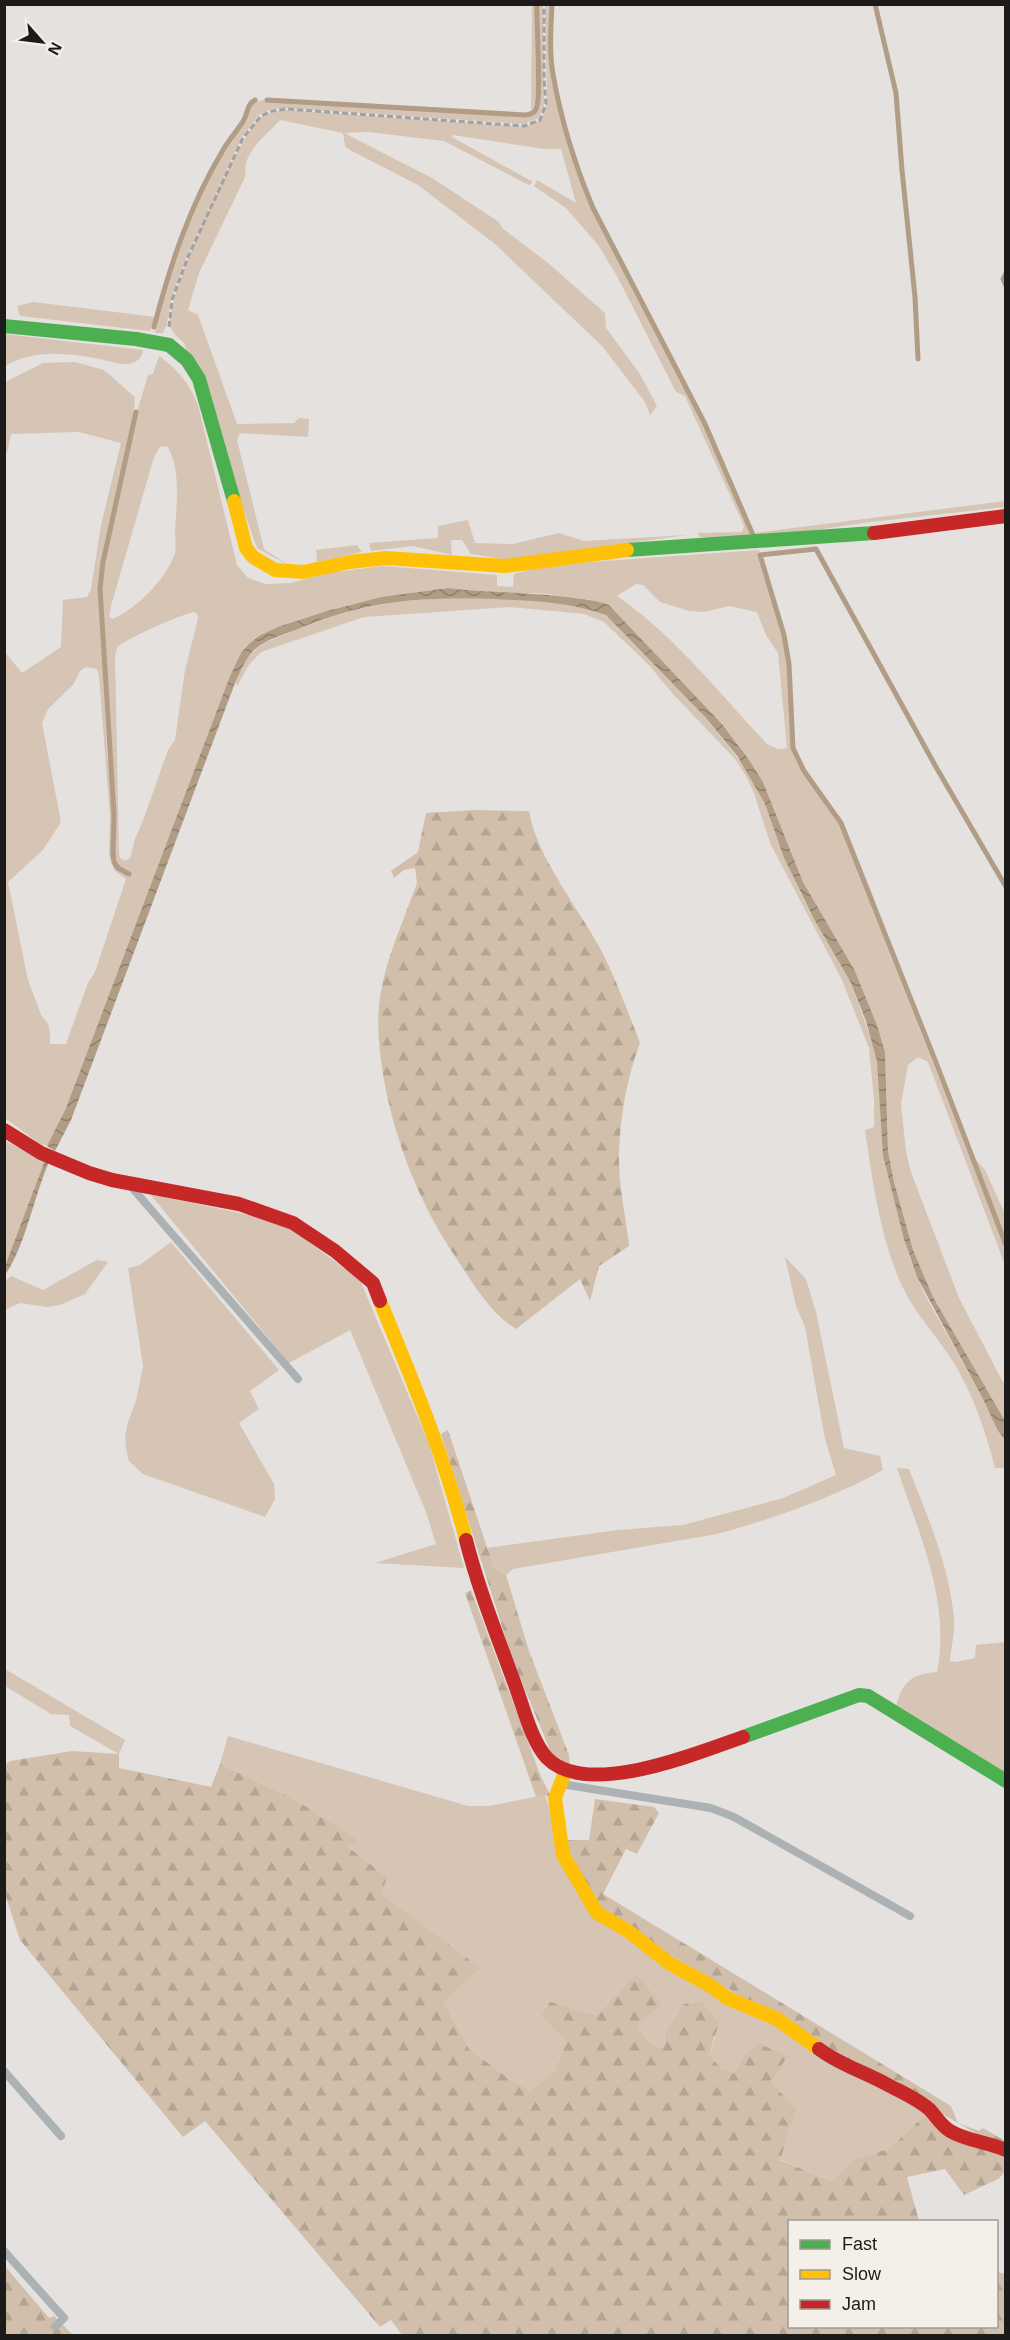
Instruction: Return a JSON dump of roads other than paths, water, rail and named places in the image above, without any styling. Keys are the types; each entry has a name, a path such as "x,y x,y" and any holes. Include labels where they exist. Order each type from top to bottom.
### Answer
{"street":[{"path":"4,326 136,339 169,345 187,360 199,379 213,423 246,548 253,557 275,570 303,572 350,562 386,558 505,566 607,551 854,536 1005,516"},
{"path":"4,1130 50,1157 89,1173 239,1204 294,1223 374,1283 417,1391 459,1512 473,1567 538,1746 548,1759 566,1770 600,1776 642,1768 683,1758 859,1695 868,1696 1005,1781"},
{"path":"566,1770 555,1798 563,1855 597,1913 628,1931 669,1963 711,1986 727,1998 777,2019 834,2061 885,2083 919,2103 930,2110 940,2124 952,2132 1005,2150"}],"lane":[{"path":"128,1182 298,1379"},
{"path":"561,1784 711,1808 734,1816 910,1916"},
{"path":"4,2071 61,2136"},
{"path":"4,2252 64,2318 55,2327"}],"water":[{"path":"448,588 553,595 609,605 722,724 747,757 763,782 803,882 855,971 877,1025 885,1052 888,1151 913,1250 933,1297 1005,1421 1005,1440 998,1431 917,1277 904,1239 883,1156 877,1061 866,1021 850,981 814,919 784,858 765,804 738,757 706,718 606,615 592,610 550,602 494,599 394,602 324,619 274,638 253,651 235,683 71,1120 55,1151 47,1146 66,1108 230,676 241,653 259,636 278,627 327,611 381,597"},
{"path":"45,1160 49,1162 24,1236 5,1275 5,1266"}],"waterway":[{"path":"267,100 532,114 536,109 539,90 537,4"},
{"path":"552,4 551,48 556,91 564,126 586,192 705,424 753,535"},
{"path":"875,4 896,93 915,297 918,359"},
{"path":"154,327 174,258 191,214 225,146 255,100"},
{"path":"1006,273 1003,279 1006,286"},
{"path":"129,874 118,868 114,862 113,853 114,815 100,588 103,562 136,412"},
{"path":"1006,887 936,767 816,549 760,555 784,635 789,664 793,748 804,771 841,823 1006,1245"}]}
